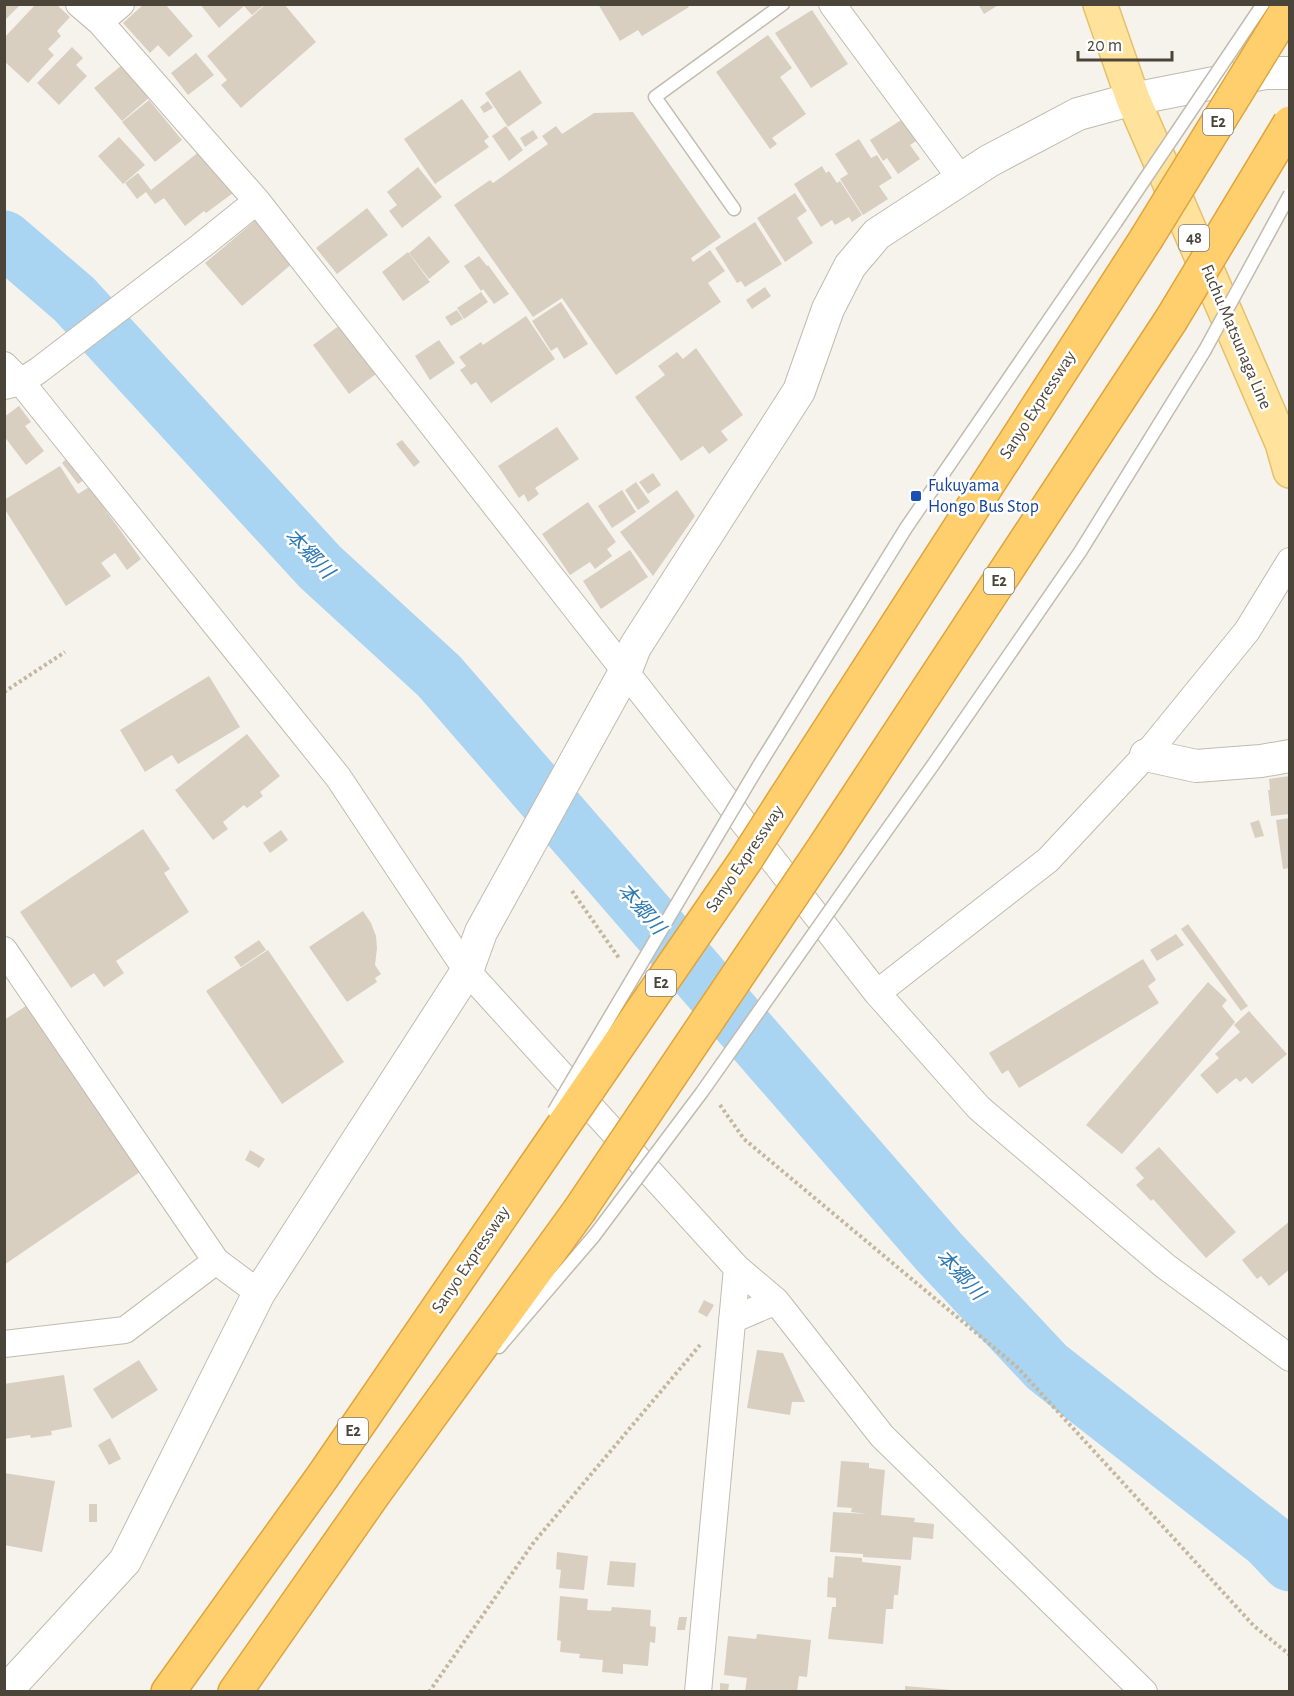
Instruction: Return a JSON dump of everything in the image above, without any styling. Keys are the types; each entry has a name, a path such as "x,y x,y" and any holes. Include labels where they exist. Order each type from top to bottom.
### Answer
{"highway":[{"name":"Sanyo Expressway","path":"168,1692 323,1476 444,1299 531,1162 745,861 1146,239 1290,5"},
{"name":"E2","path":"235,1692 373,1495 587,1224 827,843 1171,320 1290,123"}],"main road":[{"name":"Fuchu Matsunaga Line","path":"1100,4 1133,99 1282,443 1290,471"}],"street":[{"path":"79,4 100,22 257,201 877,993 980,1108 1165,1266 1290,1358"},
{"path":"100,22 121,4"},
{"path":"832,4 961,179"},
{"path":"5,1692 125,1561 259,1293 467,970 481,932 626,670 635,647 799,391 828,309 850,266 877,234 989,161 1078,114 1133,99 1265,73 1290,73"},
{"path":"257,201 201,246 17,376 338,777 467,970 737,1268 776,1301 882,1436 1144,1692"},
{"path":"877,993 1048,860 1146,755 1247,631 1290,561"},
{"path":"1146,755 1196,766 1261,761 1290,756"},
{"path":"4,950 216,1261 259,1293"},
{"path":"4,1344 125,1330 216,1261"},
{"path":"698,1692 737,1268"},
{"path":"732,1320 776,1301"}],"lane":[{"path":"734,209 655,97 783,4"},
{"path":"546,1125 758,767 906,528 1263,4"},
{"path":"495,1352 587,1224 702,1092 940,756 1080,552 1205,350 1290,194"},
{"path":"373,1495 472,1379"}],"path":[{"path":"4,692 65,652"},
{"path":"572,891 625,967"},
{"path":"718,1101 744,1139 1017,1367 1254,1626 1290,1655"},
{"path":"429,1692 534,1542 710,1333 732,1320"}],"building":[{"path":"4,4 21,4 4,21"},
{"path":"36,4 56,4 70,17 57,31 61,36 48,49 54,55 28,83 4,61 4,38"},
{"path":"144,4 165,4 193,36 169,57 158,45 150,53 123,23"},
{"path":"200,4 265,4 252,15 244,6 219,28"},
{"path":"266,4 284,4 316,42 241,108 221,85 227,80 207,56"},
{"path":"598,4 687,4 689,7 642,36 638,30 620,41"},
{"path":"978,4 1000,4 984,14"},
{"path":"812,10 848,64 811,88 775,33"},
{"path":"768,35 792,68 780,77 806,114 772,138 777,144 770,149 716,72"},
{"path":"72,47 83,58 76,65 87,76 59,105 37,83"},
{"path":"196,53 214,75 188,95 171,73"},
{"path":"122,65 150,97 122,121 94,88"},
{"path":"520,70 542,103 508,127 485,93"},
{"path":"462,99 489,137 484,141 489,147 435,184 404,139"},
{"path":"149,100 182,140 155,162 122,122"},
{"path":"488,101 493,108 484,113 480,107"},
{"path":"633,112 721,237 691,258 693,262 710,250 725,271 708,283 721,302 616,375 562,298 533,317 454,205 490,180 493,183 548,144 542,136 556,126 562,134 594,113"},
{"path":"906,117 921,138 910,145 920,159 898,174 887,158 883,161 870,140"},
{"path":"506,126 523,150 509,161 492,136"},
{"path":"533,130 538,138 525,147 520,138"},
{"path":"119,137 145,165 123,184 98,156"},
{"path":"859,139 871,158 877,155 892,178 879,186 888,199 863,215 840,179 848,174 835,154"},
{"path":"200,151 233,193 185,226 164,198 155,204 146,192 137,199 125,183 138,173 151,190"},
{"path":"822,166 826,173 829,171 837,183 840,181 862,215 852,222 849,217 835,225 832,220 821,227 794,184"},
{"path":"418,167 442,197 402,228 389,211 397,205 387,192"},
{"path":"795,193 807,211 797,218 813,243 785,262 757,218"},
{"path":"367,208 388,235 337,274 316,248"},
{"path":"256,220 293,263 242,306 205,263"},
{"path":"755,222 782,264 745,287 741,281 737,283 715,248"},
{"path":"429,236 450,262 429,279 409,253"},
{"path":"408,252 430,282 403,301 382,272"},
{"path":"479,256 509,294 494,304 483,289 481,291 464,266"},
{"path":"765,287 771,296 752,309 746,300"},
{"path":"481,292 488,302 464,319 457,308"},
{"path":"561,302 588,344 564,359 557,347 551,351 532,321"},
{"path":"457,310 463,319 451,326 445,317"},
{"path":"526,316 555,359 491,403 476,382 471,385 460,370 466,366 459,357 481,342 483,345"},
{"path":"340,325 376,374 349,394 313,345"},
{"path":"439,340 455,363 430,380 415,356"},
{"path":"696,348 743,415 721,431 728,440 709,454 703,446 681,461 635,397 665,375 658,366 677,352 683,359"},
{"path":"19,406 31,422 25,426 44,451 26,465 4,436 4,417"},
{"path":"557,427 579,459 535,488 539,494 528,502 524,494 519,498 498,466"},
{"path":"402,440 420,462 414,467 396,444"},
{"path":"67,458 84,480 78,484 62,463"},
{"path":"60,466 78,494 89,487 141,559 127,570 115,553 101,563 111,576 66,606 4,508 4,500"},
{"path":"653,473 661,485 648,494 639,482"},
{"path":"636,482 650,502 638,510 625,490"},
{"path":"622,490 636,512 612,528 598,506"},
{"path":"677,490 695,516 653,576 620,532"},
{"path":"588,502 616,542 607,549 612,556 595,569 590,562 570,575 542,534"},
{"path":"630,550 648,577 601,609 583,581"},
{"path":"209,676 240,727 178,764 172,755 145,772 120,730"},
{"path":"247,734 280,776 260,792 263,796 247,808 244,805 223,822 228,829 213,840 175,790"},
{"path":"1290,776 1290,814 1271,816 1269,779"},
{"path":"1290,818 1290,868 1283,869 1276,820"},
{"path":"1259,820 1264,836 1255,838 1250,823"},
{"path":"143,829 170,869 164,873 189,912 116,961 124,973 104,987 94,973 71,988 20,912"},
{"path":"281,830 288,840 270,853 263,843"},
{"path":"363,911 376,936 375,965 381,974 375,978 377,982 347,1002 309,947"},
{"path":"1188,924 1248,1006 1241,1011 1181,929"},
{"path":"1176,934 1184,945 1157,961 1150,950"},
{"path":"259,940 266,950 241,967 234,957"},
{"path":"268,950 344,1062 282,1104 206,991"},
{"path":"1143,959 1156,980 1148,986 1159,1003 1019,1088 1008,1070 1002,1074 989,1053"},
{"path":"1208,982 1227,1000 1222,1006 1235,1022 1122,1154 1086,1125"},
{"path":"26,1006 140,1172 4,1265 4,1020"},
{"path":"1249,1011 1287,1054 1252,1084 1246,1077 1240,1082 1236,1078 1217,1094 1200,1075 1219,1058 1215,1054 1240,1032 1234,1025"},
{"path":"1159,1147 1236,1232 1206,1258 1153,1199 1151,1201 1136,1185 1144,1178 1135,1168"},
{"path":"250,1150 265,1159 259,1168 245,1160"},
{"path":"1290,1221 1290,1269 1269,1286 1261,1276 1257,1279 1242,1260"},
{"path":"704,1300 714,1305 707,1317 698,1312"},
{"path":"757,1350 783,1353 805,1402 792,1402 790,1415 747,1408"},
{"path":"139,1360 158,1390 112,1419 93,1389"},
{"path":"64,1375 72,1427 51,1431 52,1435 31,1438 30,1435 4,1439 4,1384"},
{"path":"110,1438 121,1459 109,1465 98,1445"},
{"path":"841,1461 869,1463 869,1468 885,1470 881,1515 915,1518 914,1522 934,1524 933,1539 913,1537 911,1560 830,1552 833,1512 867,1514 851,1512 852,1508 837,1507"},
{"path":"4,1473 55,1481 42,1552 4,1545"},
{"path":"89,1504 97,1504 97,1522 89,1522"},
{"path":"557,1552 588,1556 584,1590 559,1588 561,1570 556,1569"},
{"path":"835,1556 862,1558 862,1562 901,1566 898,1595 894,1595 893,1609 886,1609 883,1644 828,1639 832,1607 836,1607 836,1598 827,1597 828,1577 833,1578"},
{"path":"610,1561 636,1563 634,1587 607,1585"},
{"path":"560,1596 588,1599 587,1610 611,1611 612,1607 651,1610 650,1626 656,1627 655,1643 650,1642 648,1666 623,1664 623,1674 602,1672 603,1660 579,1658 580,1654 560,1652 561,1641 557,1640"},
{"path":"679,1617 687,1617 685,1630 677,1630"},
{"path":"757,1634 811,1640 807,1677 799,1676 797,1692 745,1692 747,1678 724,1675 728,1636 756,1639"},
{"path":"720,1683 729,1684 728,1692 720,1692"},
{"path":"905,1686 952,1690 952,1692 905,1692"}],"waterway":[{"name":"本郷川","path":"4,239 74,299 320,567 439,676 939,1252 1047,1367 1268,1540 1290,1563"}],"place":[{"name":"Fukuyama Hongo Bus Stop","path":"916,496"}]}
